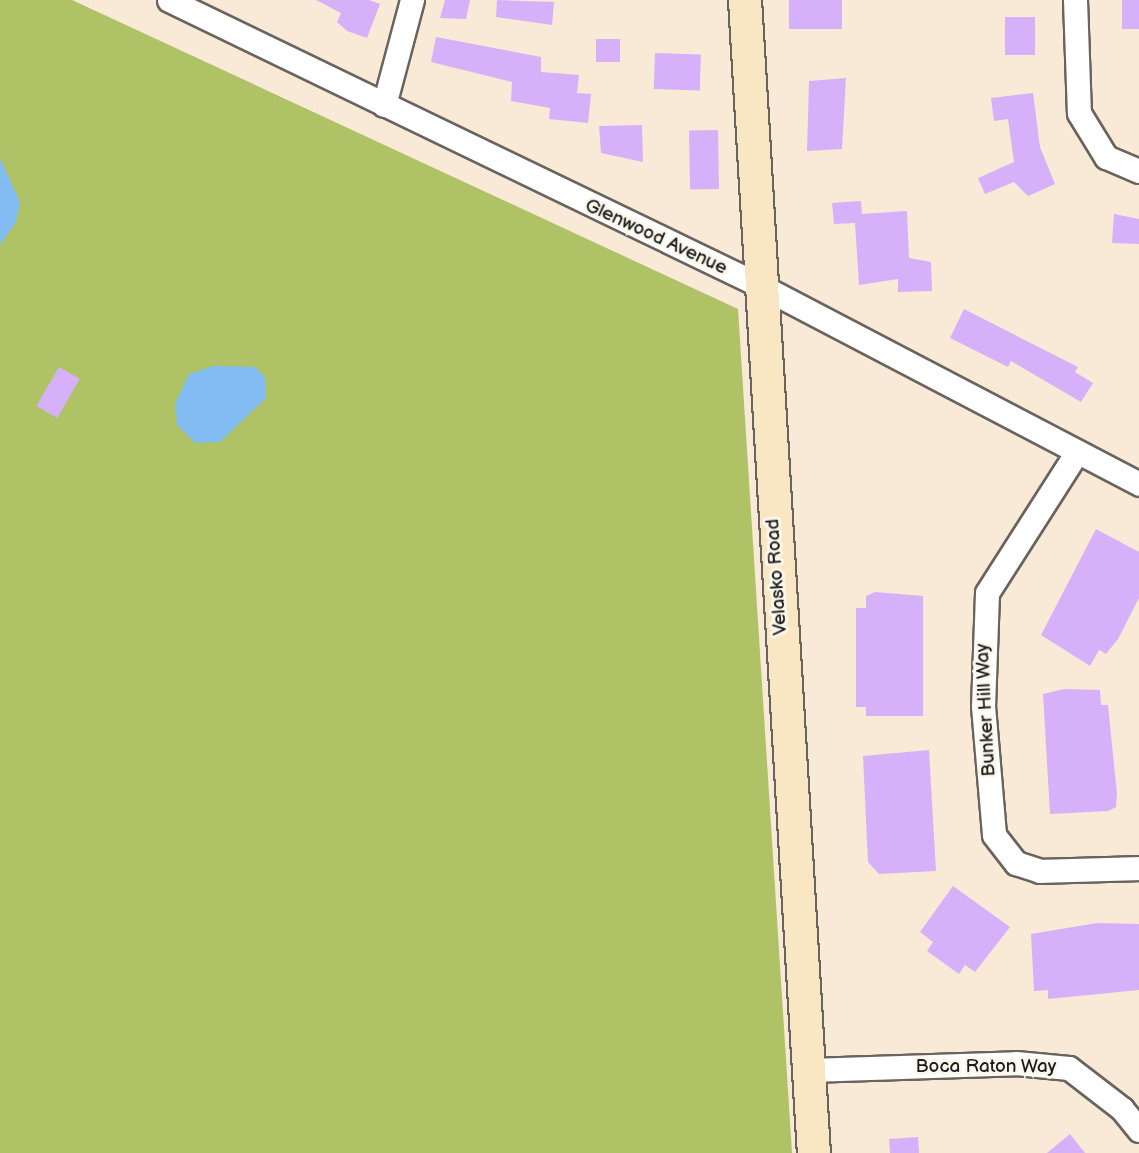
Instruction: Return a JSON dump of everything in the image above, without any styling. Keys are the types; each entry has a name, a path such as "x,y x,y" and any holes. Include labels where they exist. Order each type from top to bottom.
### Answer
{"street":[{"name":"Glenwood Avenue","path":"169,0 759,285 1139,484"},
{"path":"384,105 412,0"},
{"name":"Velasko Road","path":"745,0 759,285 814,1153"},
{"path":"1075,0 1079,114 1105,157 1139,171"},
{"name":"Bunker Hill Way","path":"1077,452 987,593 983,706 994,835 1016,863 1040,871 1139,868"},
{"name":"Boca Raton Way","path":"809,1070 1016,1063 1069,1068 1122,1109 1139,1130"}],"green space":[{"path":"0,0 72,0 738,309 792,1153 0,1153"}],"water":[{"path":"0,158 20,202 16,222 0,245"},
{"path":"214,366 255,367 265,377 266,398 220,442 195,443 177,425 175,404 189,374"}],"building":[{"path":"316,0 369,0 380,4 367,38 347,31 337,22 341,13"},
{"path":"445,0 470,0 466,19 440,18"},
{"path":"497,0 554,2 552,25 496,17"},
{"path":"789,0 842,0 842,29 789,29"},
{"path":"1122,0 1139,0 1139,29 1122,29"},
{"path":"1005,17 1035,17 1035,55 1005,55"},
{"path":"436,37 541,57 541,72 579,75 577,93 591,94 588,123 549,119 550,108 511,101 512,82 431,62"},
{"path":"596,39 620,39 620,62 596,62"},
{"path":"655,53 701,55 700,91 654,89"},
{"path":"846,78 842,149 807,151 809,81"},
{"path":"1033,93 1040,147 1055,184 1028,196 1014,182 985,194 978,178 1014,162 1008,119 994,121 991,98"},
{"path":"642,125 643,162 601,153 599,126"},
{"path":"718,130 719,189 690,189 689,131"},
{"path":"861,201 862,214 907,211 909,258 931,262 932,291 898,292 898,279 859,285 855,223 834,224 832,203"},
{"path":"1114,214 1139,219 1139,244 1112,243"},
{"path":"964,309 1078,367 1075,372 1093,383 1081,402 1011,361 1008,367 950,338"},
{"path":"59,367 80,379 57,418 36,406"},
{"path":"1096,529 1139,552 1139,598 1118,639 1106,654 1099,650 1090,666 1041,635"},
{"path":"875,592 923,596 923,716 866,716 866,707 856,707 856,608 866,608 866,596"},
{"path":"1064,689 1100,690 1101,705 1108,705 1117,794 1116,807 1108,811 1050,814 1043,694"},
{"path":"929,750 936,871 879,874 868,862 863,756"},
{"path":"953,886 1010,927 975,972 965,965 959,974 927,951 933,942 920,932"},
{"path":"1097,923 1139,924 1139,990 1048,999 1048,990 1034,991 1031,934"},
{"path":"1070,1134 1085,1153 1047,1153"},
{"path":"918,1137 919,1153 890,1153 889,1139"}]}
